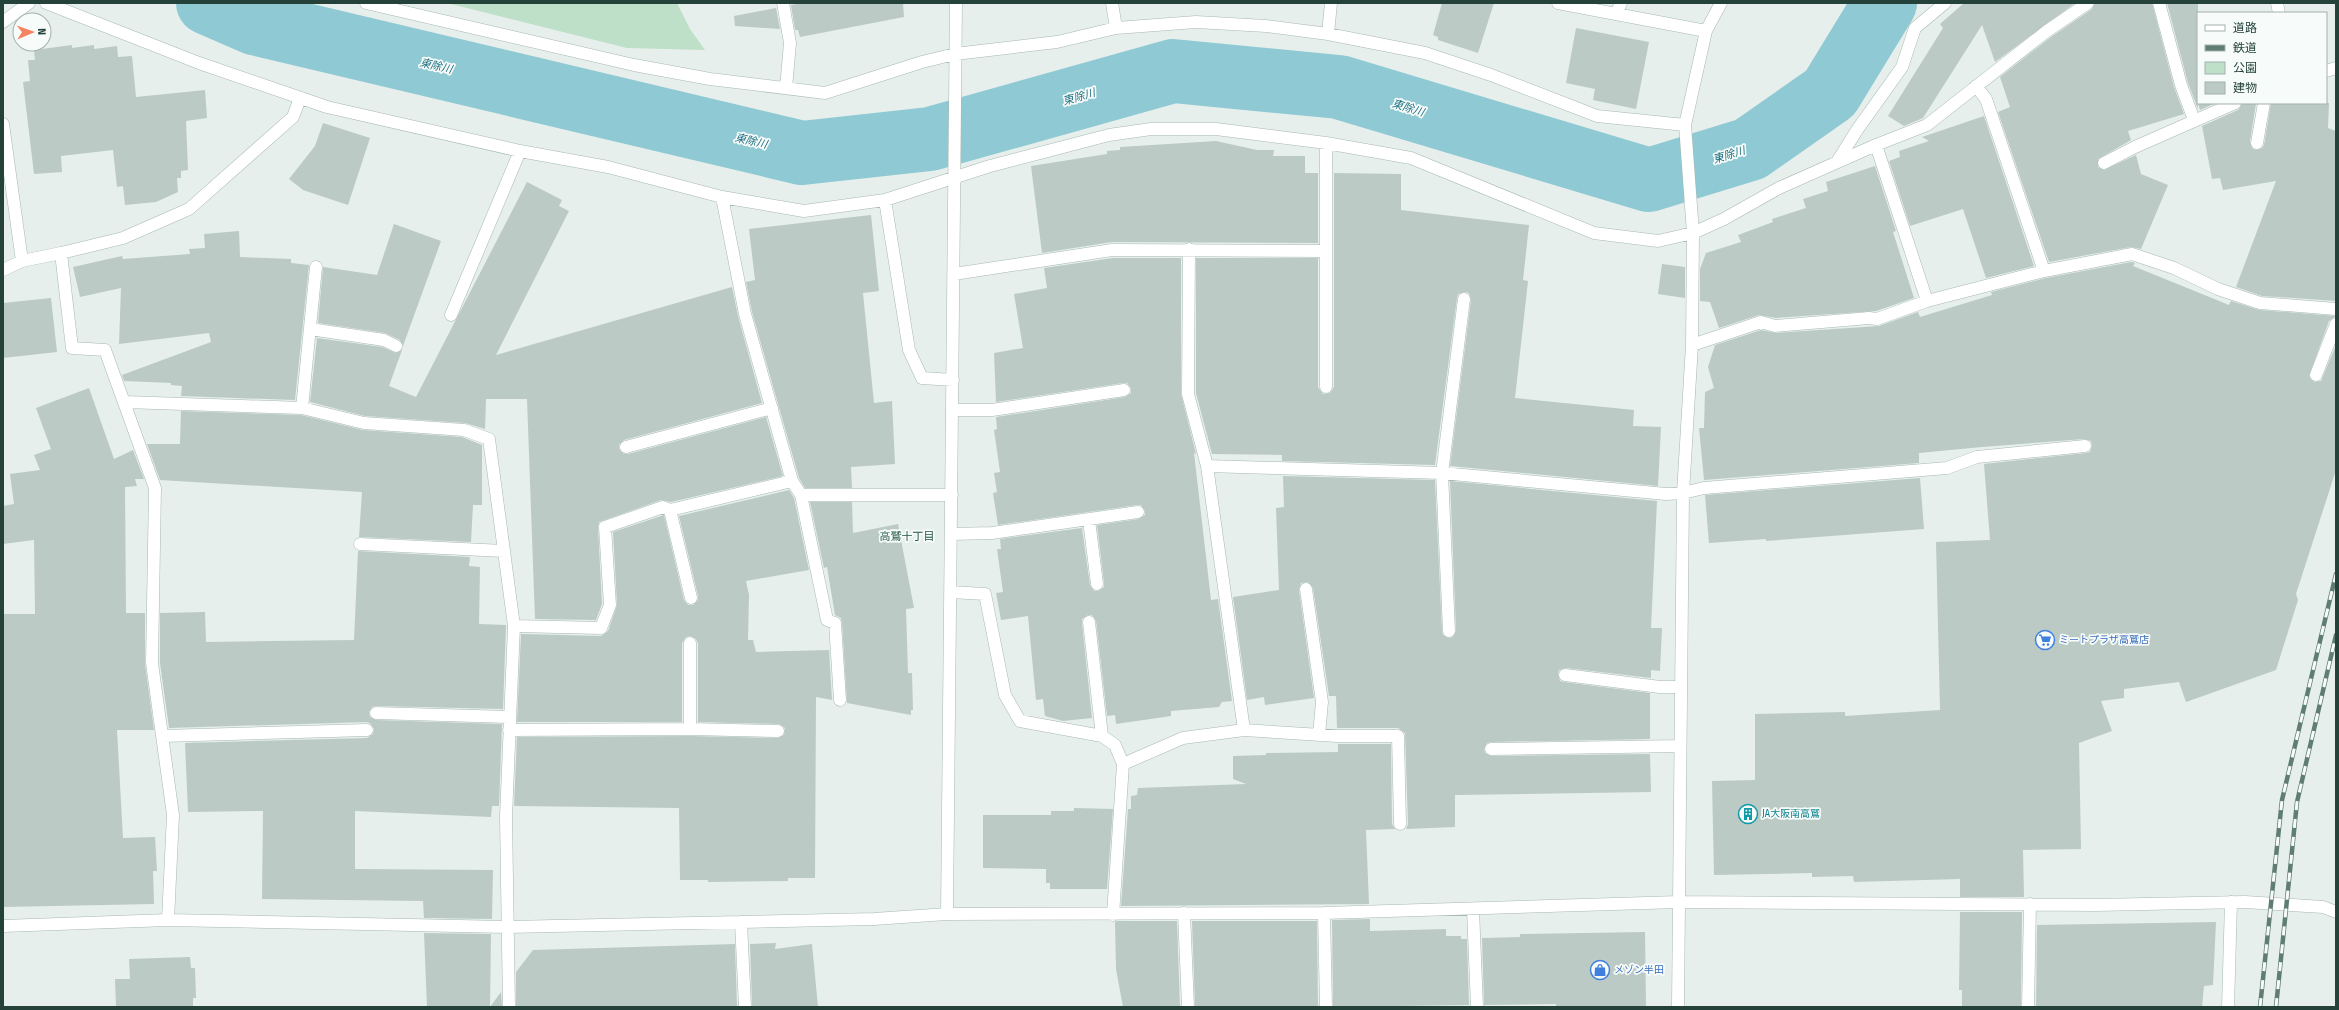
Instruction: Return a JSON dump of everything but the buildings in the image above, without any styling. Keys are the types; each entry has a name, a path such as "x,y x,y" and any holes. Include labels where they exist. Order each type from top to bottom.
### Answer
{"street":[{"path":"3,22 29,3"},
{"path":"46,3 177,55 327,107 520,151 608,167 722,197 804,211 885,200 990,166 1109,135 1151,128 1216,129 1326,144 1411,158 1594,233 1658,241 1693,233 1724,219 1779,188 1876,145 1927,125 2047,31 2088,3"},
{"path":"366,3 634,65 710,79 825,93 922,62 955,54 1057,42 1116,28 1196,22 1328,34 1425,53 1597,116 1685,125"},
{"path":"783,3 790,43 786,88"},
{"path":"946,914 956,177 956,3"},
{"path":"1112,3 1116,28"},
{"path":"1328,34 1331,3"},
{"path":"1558,3 1619,8 1706,31"},
{"path":"1678,1007 1684,493 1692,344 1693,233 1685,125 1706,31 1721,3"},
{"path":"1837,162 1857,130 1902,66 1915,28 1945,3"},
{"path":"2159,3 2181,85 2194,120"},
{"path":"1976,86 1986,99 2044,271"},
{"path":"3,270 22,261 123,238 189,209 293,117 300,98"},
{"path":"2104,163 2135,147 2233,104"},
{"path":"2258,143 2264,104"},
{"path":"3,124 9,209 22,261"},
{"path":"1326,144 1326,387"},
{"path":"1876,145 1927,301"},
{"path":"451,315 520,151"},
{"path":"722,197 745,314 792,481 802,495 827,620 835,623 840,700"},
{"path":"885,200 909,350 922,378 953,380"},
{"path":"954,274 1112,250 1189,249 1326,251"},
{"path":"1189,249 1188,394 1207,466 1244,730"},
{"path":"61,253 72,348 105,350 155,488 152,663 173,815 168,920"},
{"path":"1692,344 1761,322 1775,326 1869,318 1877,319 1927,301 2044,271 2132,254 2174,268 2218,289 2260,303 2336,309"},
{"path":"302,408 316,267"},
{"path":"1449,631 1442,473 1464,298"},
{"path":"2316,375 2336,324"},
{"path":"310,329 384,340 396,346"},
{"path":"953,410 992,410 1124,390"},
{"path":"125,402 302,408 364,423 464,430 489,440 514,626 509,717 507,927 509,1007"},
{"path":"626,447 772,408"},
{"path":"1207,466 1442,473 1666,494 1684,493 1704,488 1947,468 1977,457 2085,446"},
{"path":"514,626 601,628 610,605 605,527 663,507 670,510 792,481"},
{"path":"802,495 952,495"},
{"path":"670,510 691,598"},
{"path":"952,534 992,533 1138,512"},
{"path":"1089,520 1097,584"},
{"path":"360,544 504,551"},
{"path":"1306,589 1322,702 1319,735"},
{"path":"951,592 985,594 1005,695 1020,722 1102,736 1116,745 1123,764 1113,915"},
{"path":"1089,622 1102,736"},
{"path":"690,643 690,729"},
{"path":"1565,674 1660,687 1681,687"},
{"path":"376,713 509,717"},
{"path":"509,730 690,729 778,731"},
{"path":"163,736 368,730"},
{"path":"1123,764 1183,738 1244,730 1319,735 1398,736 1400,824"},
{"path":"1491,749 1680,746"},
{"path":"3,926 168,920 507,927 874,919 946,914 1113,915 1184,913 1324,913 1679,902 2030,904 2231,902 2323,907 2336,912"},
{"path":"2228,1007 2231,902"},
{"path":"2028,1007 2030,904"},
{"path":"1473,909 1477,1007"},
{"path":"1184,913 1188,1007"},
{"path":"1324,913 1326,1007"},
{"path":"740,922 745,1007"}],"green space":[{"path":"447,3 677,3 690,29 705,50 627,48"}],"waterway":[{"name":"東除川","path":"208,3 254,23 802,153 930,139 1173,71 1339,87 1649,180 1750,149 1830,93 1885,3"}],"railway":[{"path":"2260,1007 2282,800 2336,574"},
{"path":"2276,1007 2297,802 2336,635"}],"place":[{"name":"ミートプラザ高鷲店","path":"2045,640"},
{"name":"JA大阪南高鷲","path":"1748,814"},
{"name":"メゾン半田","path":"1600,970"}],"district":[{"name":"高鷲十丁目","path":"907,536"}]}
